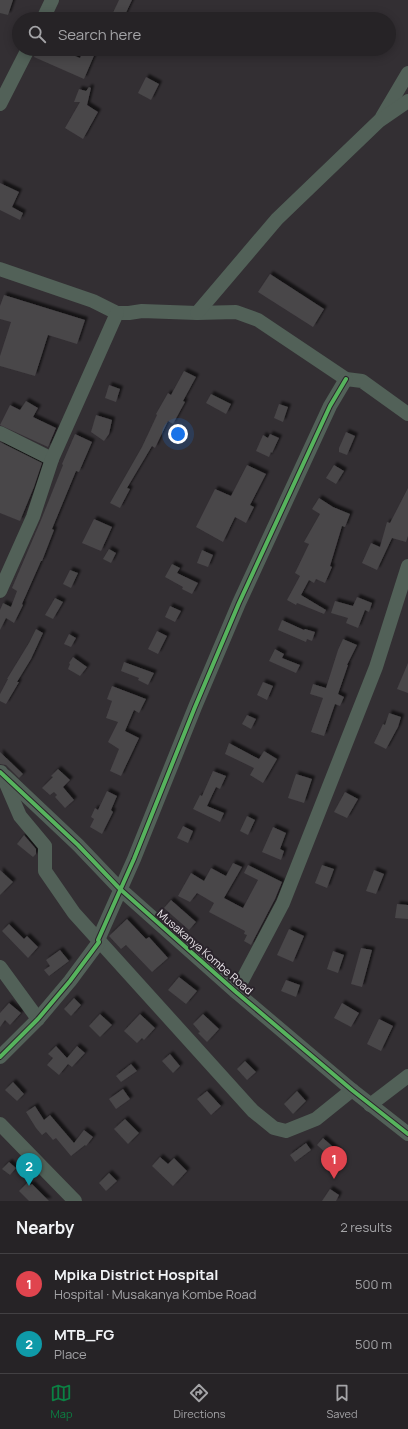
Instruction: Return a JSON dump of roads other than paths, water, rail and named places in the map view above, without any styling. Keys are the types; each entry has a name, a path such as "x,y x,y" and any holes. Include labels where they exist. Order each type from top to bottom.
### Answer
{"street":[{"path":"46,12 52,0"},
{"path":"1,97 24,56"},
{"path":"379,121 408,73"},
{"path":"197,313 277,219 379,121 408,101"},
{"path":"0,269 93,301 117,313 129,314 142,311 197,313 236,312 258,320 346,379 362,381 408,414"},
{"path":"0,591 33,517 52,459 117,313"},
{"path":"0,1057 38,1019 99,942 98,940 119,888 134,859 239,603 330,406 346,379"},
{"path":"0,433 52,459"},
{"path":"236,992 283,903 376,667 408,566"},
{"path":"1,772 20,816 45,846 45,871 74,913 253,1112 274,1128 286,1131 316,1119 352,1090"},
{"name":"Musakanya Kombe Road","path":"1,772 78,845 119,888 236,992 370,1105 408,1134"},
{"path":"0,968 38,1019"},
{"path":"370,1105 408,1076"},
{"path":"0,1124 75,1201"}],"place":[{"name":"Mpika District Hospital","path":"334,1179"},
{"name":"MTB_FG","path":"29,1186"}]}
